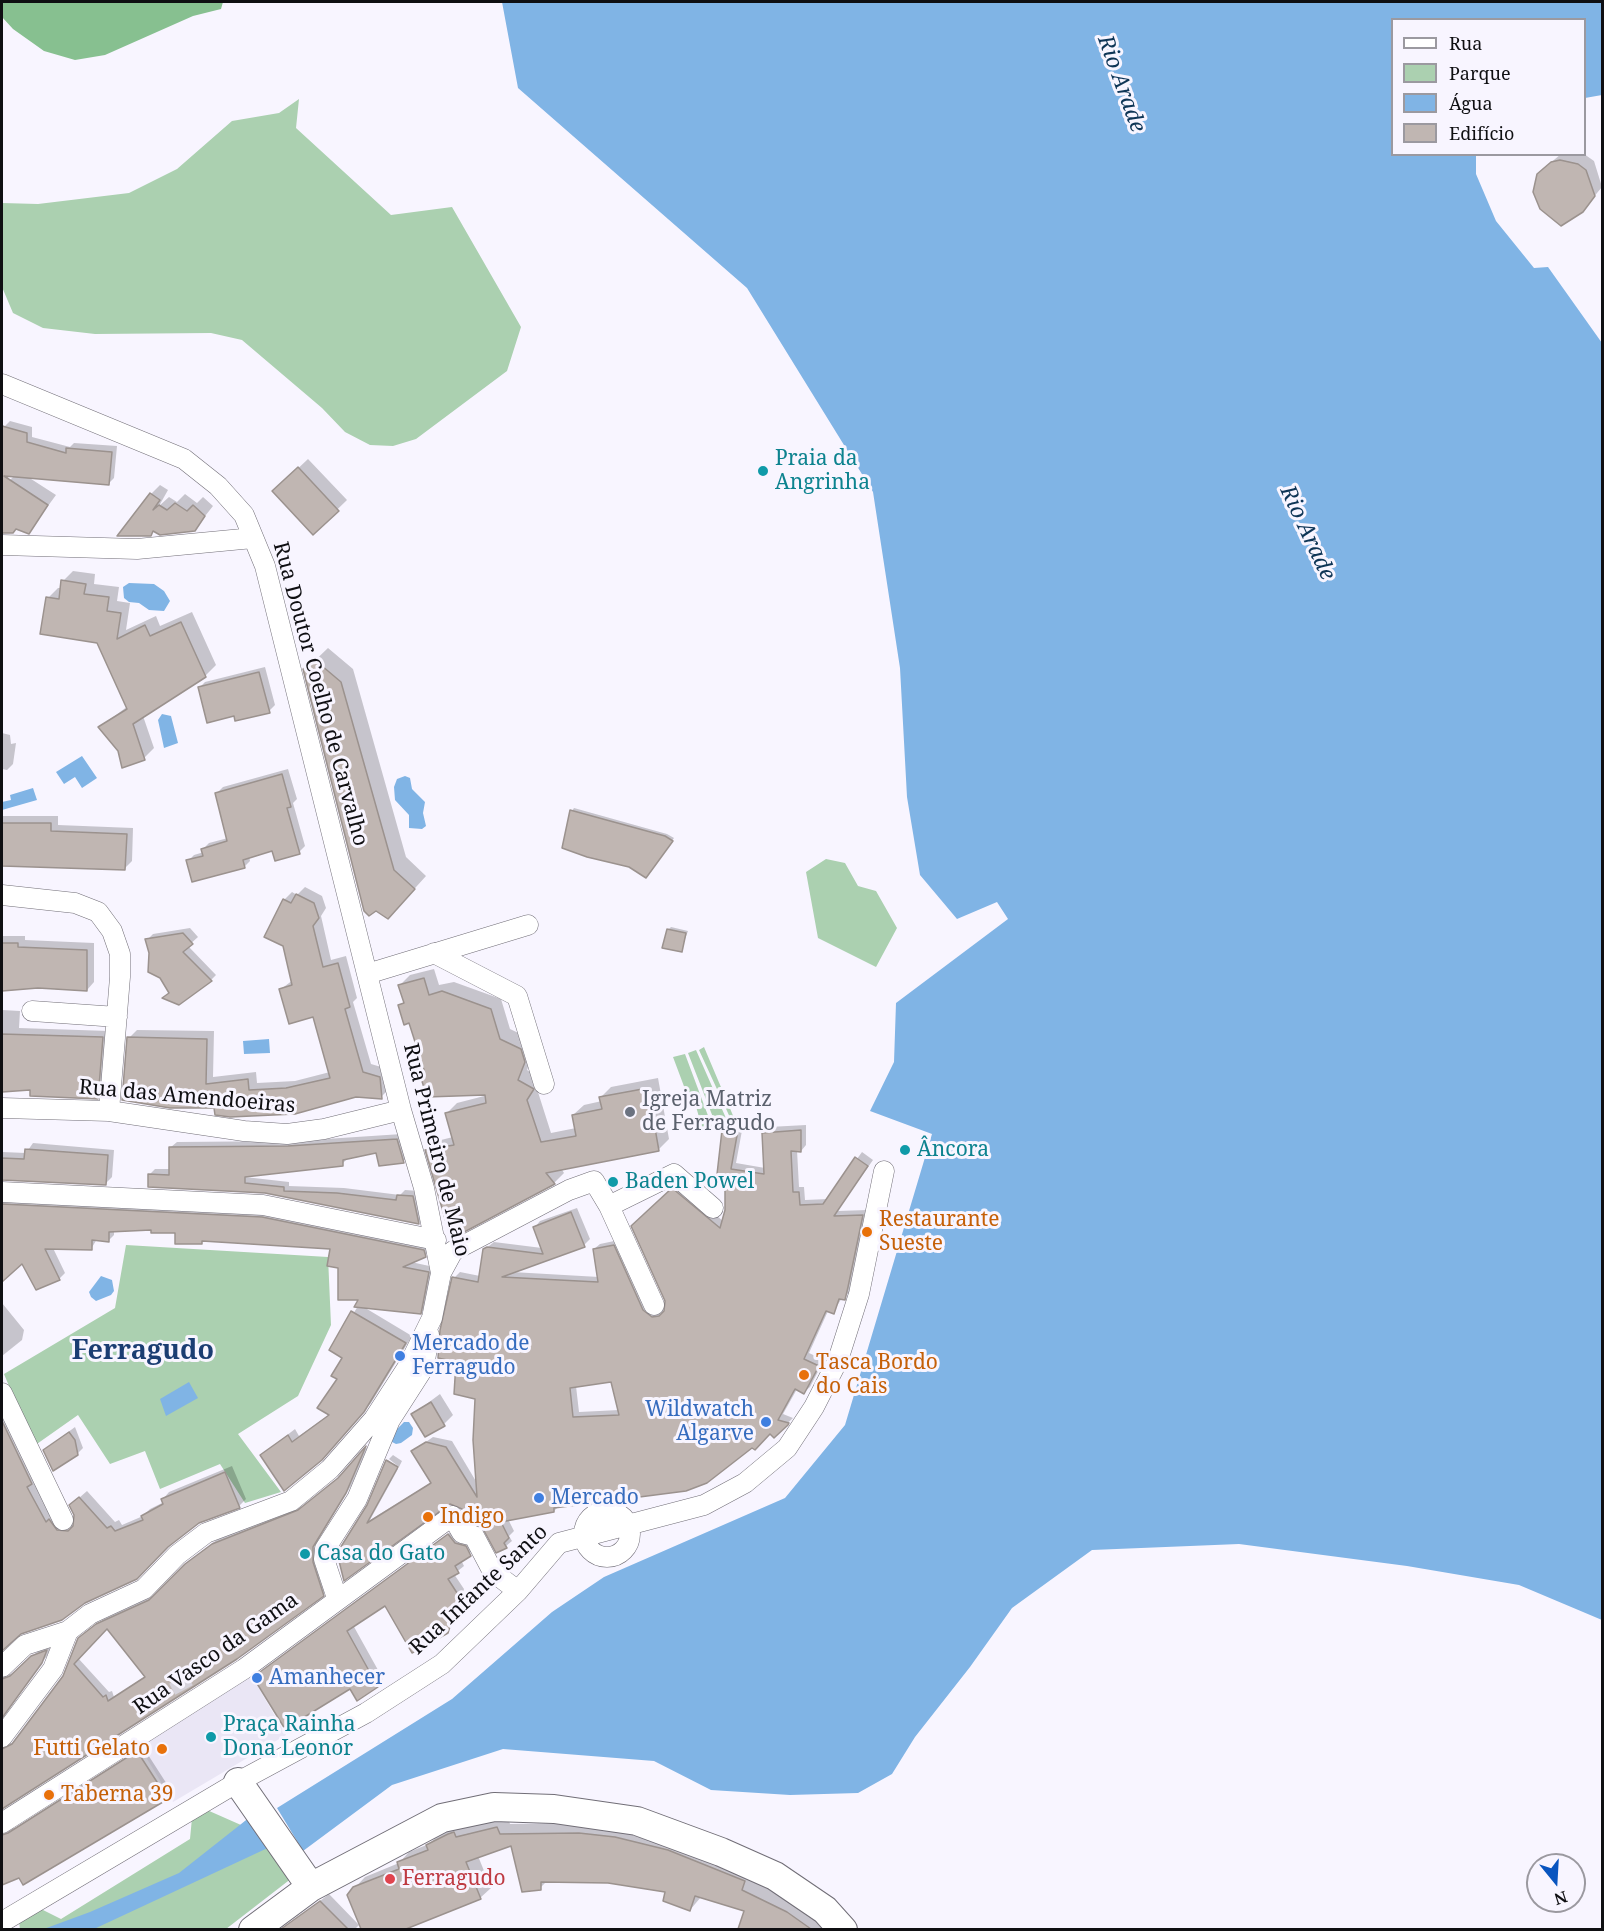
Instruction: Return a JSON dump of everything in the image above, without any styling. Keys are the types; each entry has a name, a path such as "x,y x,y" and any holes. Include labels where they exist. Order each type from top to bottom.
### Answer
{"street":[{"name":"Rua Doutor Coelho de Carvalho","path":"2,384 184,459 218,486 244,514 265,566 337,844 360,950"},
{"path":"2,545 137,549 253,538"},
{"path":"2,895 75,903 98,912 112,931 120,954 109,1111"},
{"path":"367,974 528,925"},
{"name":"Rua Primeiro de Maio","path":"68,1631 90,1614 144,1589 177,1555 206,1533 291,1501 330,1469 374,1419 409,1365 432,1318 441,1273 436,1240 360,950"},
{"path":"434,953 517,996 544,1084"},
{"path":"32,1011 117,1017"},
{"name":"Rua das Amendoeiras","path":"2,1108 109,1111 244,1131 287,1134 324,1130 401,1110"},
{"name":"Rua Infante Santo","path":"2,1922 244,1791 442,1664 518,1591 559,1543 704,1505 745,1483 787,1448 814,1407 838,1360 859,1294 884,1171"},
{"path":"609,1206 675,1174 713,1208"},
{"path":"441,1273 453,1251 568,1190 594,1181 609,1206 654,1305"},
{"path":"2,1192 263,1205 436,1240"},
{"path":"337,1598 324,1559 325,1549 357,1499 390,1420 423,1367 432,1318"},
{"path":"2,1393 63,1520"},
{"name":"Rua Vasco da Gama","path":"2,1823 244,1669 337,1598 452,1516 462,1533 474,1536 493,1572 518,1591"},
{"path":"583,1535 590,1551 596,1555 610,1557 623,1551 627,1545 629,1530 627,1524"},
{"path":"2,1667 25,1645 68,1631"},
{"path":"2,1737 53,1669 68,1631"},
{"path":"244,1791 311,1887"},
{"path":"253,1929 311,1887 442,1818 494,1807 554,1809 637,1821 721,1852 775,1876 825,1910 843,1929"}],"shaded area":[{"name":"Praça Rainha Dona Leonor","path":"244,1669 253,1678 286,1735 173,1802 135,1739"}],"green space":[{"path":"2,2 223,2 221,9 193,16 105,55 75,60 44,51 13,29 2,17"},
{"path":"299,99 296,128 391,215 452,207 521,327 507,371 416,439 393,446 370,445 345,432 322,408 242,340 211,333 95,334 43,328 13,313 2,287 2,203 38,204 129,193 177,169 232,121 279,113"},
{"path":"826,859 845,863 858,886 876,891 897,928 876,967 818,938 806,872"},
{"path":"704,1047 737,1125 733,1124 699,1050"},
{"path":"696,1050 729,1125 716,1125 688,1053"},
{"path":"685,1054 713,1129 703,1131 693,1096 688,1097 673,1057"},
{"path":"126,1245 328,1257 331,1325 298,1396 238,1434 281,1492 245,1503 220,1464 160,1489 145,1451 110,1464 78,1415 34,1446 4,1374 115,1308"},
{"path":"207,1810 241,1825 250,1817 292,1878 226,1929 20,1930 19,1921 37,1907 61,1919 190,1839 192,1818"}],"water":[{"name":"Rio Arade","path":"502,2 1602,2 1602,95 1586,98 1586,18 1391,18 1391,156 1476,156 1476,174 1496,221 1534,268 1548,267 1602,343 1602,1620 1519,1585 1407,1566 1239,1544 1092,1550 1012,1608 970,1667 915,1737 892,1774 858,1793 790,1795 711,1790 654,1761 503,1749 392,1785 303,1851 277,1808 452,1699 552,1612 604,1577 785,1498 845,1425 932,1134 870,1111 894,1062 896,1003 1008,919 997,902 957,919 920,875 907,797 900,668 873,492 747,288 518,88"},
{"path":"129,583 154,584 164,591 170,601 164,611 149,610 139,603 129,602 124,598 123,587"},
{"path":"162,714 171,716 178,743 164,748 158,720"},
{"path":"82,756 97,778 82,788 75,777 64,784 56,772"},
{"path":"405,776 410,778 412,789 425,802 423,813 426,826 422,829 409,828 409,815 395,800 394,787 397,779"},
{"path":"33,788 37,800 2,810 2,802 11,800 10,795"},
{"path":"269,1039 270,1053 244,1054 243,1041"},
{"path":"101,1276 112,1280 114,1291 111,1295 96,1301 89,1292"},
{"path":"189,1382 198,1398 166,1416 160,1399"},
{"path":"404,1422 409,1422 413,1428 412,1435 396,1444 392,1442 393,1433"},
{"path":"250,1817 272,1846 94,1929 41,1930 90,1912 179,1873"}],"building":[{"path":"1560,160 1578,164 1586,170 1595,196 1583,212 1561,226 1540,209 1533,192 1537,174 1551,162"},
{"path":"2,426 27,433 27,442 66,453 66,448 112,452 109,485 4,476 48,505 29,534 16,529 13,533 2,533"},
{"path":"298,467 339,511 313,535 272,491"},
{"path":"150,493 160,500 153,510 159,505 167,510 175,503 187,511 193,505 205,516 195,531 160,535 153,531 151,536 117,536"},
{"path":"61,580 86,584 84,594 109,597 107,611 121,613 117,639 145,625 150,636 181,622 206,677 133,724 145,760 122,768 118,751 98,727 127,709 97,643 40,634 46,597 59,599"},
{"path":"315,660 341,682 394,870 415,889 388,919 376,911 369,916 364,911 303,669"},
{"path":"259,672 270,713 235,721 234,716 207,723 198,687"},
{"path":"282,774 291,807 287,808 300,854 275,861 272,851 243,860 245,868 192,882 186,860 203,856 201,849 227,841 215,793"},
{"path":"570,810 665,836 673,841 646,878 629,867 587,857 562,848"},
{"path":"2,823 51,823 51,831 127,834 125,870 2,866"},
{"path":"296,894 314,903 319,918 313,926 323,967 338,963 350,1007 345,1009 363,1072 380,1077 382,1099 356,1097 295,1114 230,1117 215,1115 214,1108 170,1108 122,1100 127,1037 207,1039 206,1084 248,1079 249,1090 286,1088 330,1078 313,1017 289,1024 279,989 292,985 283,946 264,937 283,899 291,903"},
{"path":"667,929 686,933 682,952 662,948"},
{"path":"183,933 193,944 183,952 212,981 179,1005 162,998 169,993 160,978 148,972 149,953 145,939"},
{"path":"2,943 18,943 18,947 87,950 87,991 38,988 2,991"},
{"path":"424,978 429,995 442,991 491,1009 500,1039 521,1049 525,1062 518,1080 534,1089 527,1100 541,1142 576,1136 572,1115 602,1109 599,1097 648,1088 659,1151 546,1173 555,1184 451,1239 425,1150 454,1145 445,1113 486,1103 485,1095 427,1097 419,1072 424,1070 409,1023 404,1025 398,1005 404,1003 398,985"},
{"path":"2,1034 103,1037 98,1099 30,1096 30,1090 2,1092"},
{"path":"722,1130 738,1130 731,1169 764,1174 762,1133 801,1130 801,1152 791,1151 793,1192 799,1192 800,1205 823,1204 855,1157 868,1166 834,1216 863,1215 845,1300 839,1299 834,1314 826,1311 804,1359 819,1366 804,1394 795,1389 778,1420 789,1423 788,1425 774,1438 770,1434 755,1450 752,1448 707,1483 686,1491 554,1508 554,1512 501,1522 509,1538 504,1543 507,1548 496,1553 482,1527 470,1523 462,1509 450,1504 344,1581 337,1553 367,1505 386,1460 398,1467 367,1523 431,1483 411,1451 426,1442 446,1447 477,1497 473,1440 475,1399 454,1394 456,1362 438,1358 440,1330 452,1277 478,1282 483,1249 487,1247 543,1254 533,1227 571,1212 585,1247 502,1277 598,1282 593,1249 614,1245 643,1310 652,1317 659,1316 664,1311 665,1301 631,1226 672,1188 720,1228 725,1210 725,1184 716,1183","holes":["611,1382 619,1415 573,1417 570,1388"]},
{"path":"397,1139 404,1163 379,1166 376,1153 343,1160 343,1166 245,1177 245,1183 284,1187 284,1191 337,1193 396,1200 397,1195 413,1196 419,1224 265,1193 148,1187 148,1174 169,1175 169,1147 288,1146"},
{"path":"25,1149 108,1155 106,1185 2,1180 2,1158 24,1159"},
{"path":"2,1204 262,1217 424,1250 426,1257 403,1267 429,1272 421,1314 354,1307 358,1300 338,1300 338,1268 327,1266 330,1249 202,1241 202,1244 175,1244 175,1233 151,1233 151,1230 109,1232 109,1242 92,1240 92,1250 45,1249 60,1280 36,1290 22,1264 2,1282"},
{"path":"351,1311 406,1343 364,1412 322,1460 284,1491 260,1455 288,1435 292,1442 329,1415 317,1408 337,1379 331,1376 342,1358 329,1350"},
{"path":"431,1402 445,1426 425,1437 411,1414"},
{"path":"2,1421 32,1484 27,1487 46,1522 49,1519 57,1530 68,1531 73,1526 74,1515 69,1505 79,1497 107,1528 111,1526 115,1531 143,1520 141,1516 163,1504 161,1499 225,1472 240,1508 199,1523 168,1547 137,1579 85,1603 62,1620 21,1634 2,1651"},
{"path":"69,1432 75,1440 78,1455 53,1471 43,1450"},
{"path":"366,1446 346,1493 313,1547 313,1562 324,1596 237,1659 2,1809 2,1749 12,1744 63,1676 78,1638 96,1624 149,1600 185,1564 212,1544 298,1510 338,1478","holes":["107,1629 145,1677 108,1701 106,1695 103,1697 74,1664"]},
{"path":"448,1534 455,1543 466,1546 471,1556 455,1566 459,1573 448,1579 459,1596 448,1633 412,1653 385,1606 347,1631 378,1687 357,1701 350,1689 285,1729 253,1677"},
{"path":"47,1650 42,1663 2,1718 2,1679 10,1676 31,1656"},
{"path":"137,1751 168,1799 23,1885 19,1878 2,1885 2,1835"},
{"path":"497,1827 500,1834 579,1833 615,1837 668,1850 745,1881 742,1890 787,1912 811,1929 738,1929 744,1911 695,1896 690,1911 663,1901 665,1892 608,1883 541,1882 541,1890 522,1892 511,1846 466,1862 481,1899 406,1929 361,1929 347,1895 353,1887 399,1869 397,1862 428,1850 426,1845 448,1834 454,1832 456,1837"},
{"path":"320,1901 348,1929 281,1929"}],"tunnel":[{"path":"178,1679 184,1690"}],"place":[{"name":"Praia da Angrinha","path":"763,471"},
{"name":"Igreja Matriz de Ferragudo","path":"630,1112"},
{"name":"Âncora","path":"905,1150"},
{"name":"Baden Powel","path":"613,1182"},
{"name":"Restaurante Sueste","path":"867,1232"},
{"name":"Mercado de Ferragudo","path":"400,1356"},
{"name":"Tasca Bordo do Cais","path":"804,1375"},
{"name":"Wildwatch Algarve","path":"766,1422"},
{"name":"Mercado","path":"539,1498"},
{"name":"Indigo","path":"428,1517"},
{"name":"Casa do Gato","path":"305,1554"},
{"name":"Amanhecer","path":"257,1678"},
{"name":"Praça Rainha Dona Leonor","path":"211,1737"},
{"name":"Futti Gelato","path":"162,1749"},
{"name":"Taberna 39","path":"49,1795"},
{"name":"Ferragudo","path":"390,1879"}],"district":[{"name":"Ferragudo","path":"143,1351"}]}
